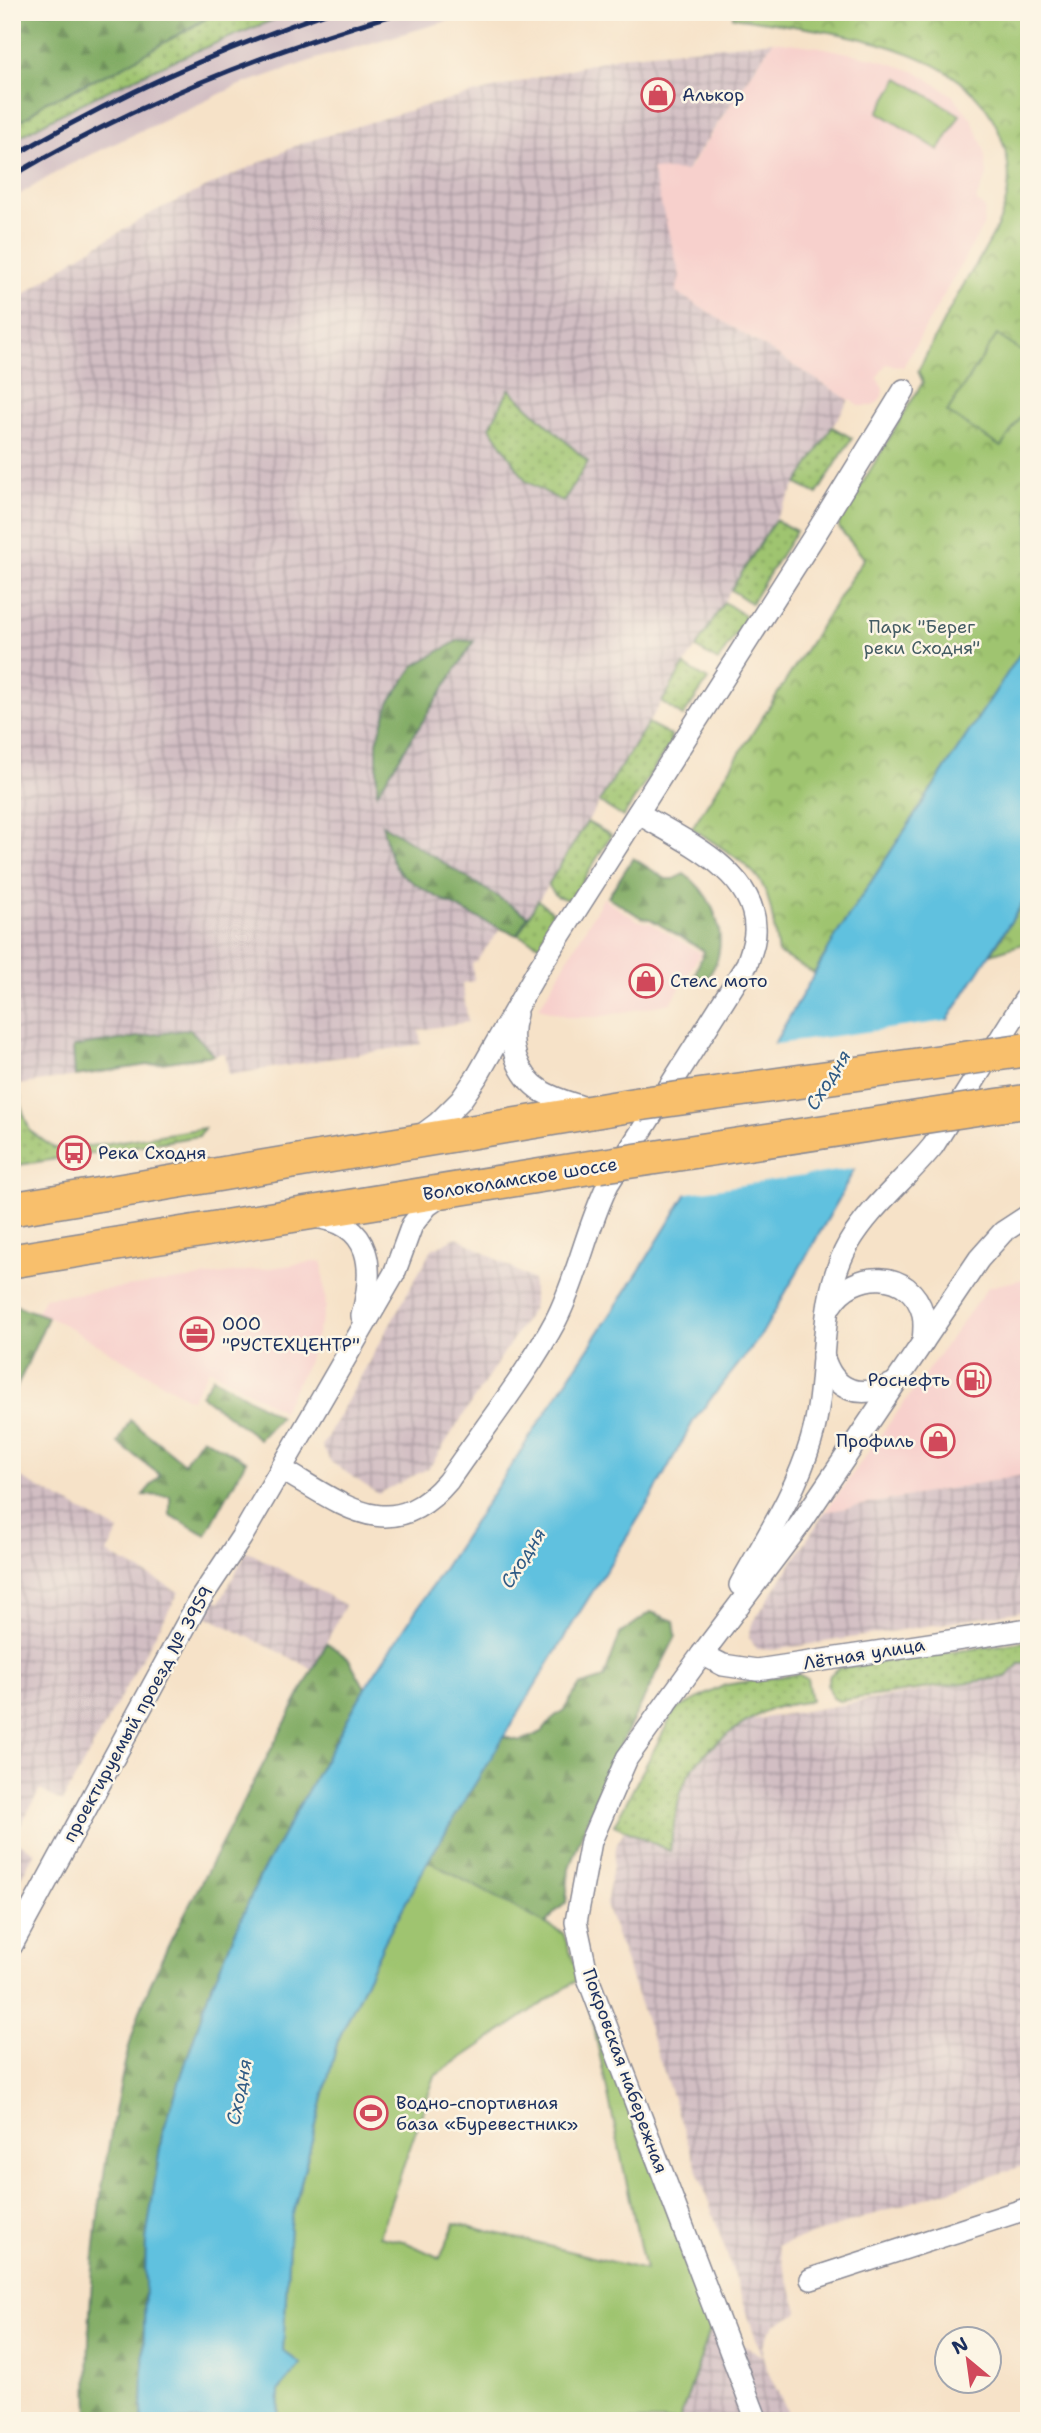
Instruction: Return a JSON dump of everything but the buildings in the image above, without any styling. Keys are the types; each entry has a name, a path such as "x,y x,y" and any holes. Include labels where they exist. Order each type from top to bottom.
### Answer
{"main road":[{"path":"12,1209 639,1104 1026,1049"},
{"name":"Волоколамское шоссе","path":"12,1261 599,1166 1029,1101"}],"street":[{"path":"412,1142 438,1123 461,1100 523,995 904,390"},
{"path":"281,1469 359,1513 385,1517 418,1509 433,1498 448,1481 556,1320 569,1290 593,1214 608,1184 747,964 754,943 755,925 751,906 734,876 638,813"},
{"name":"Покровская набережная","path":"702,1654 787,1501 811,1441 817,1412 828,1310 837,1269 849,1244 876,1207 933,1146 1029,993"},
{"path":"523,995 513,1032 515,1056 520,1068 528,1080 544,1093 594,1112"},
{"name":"проектируемый проезд № 3959","path":"12,1945 199,1601 241,1538 394,1274 412,1225 427,1206 450,1190"},
{"name":"Покровская набережная","path":"757,2421 588,1978 576,1922 591,1841 626,1758 800,1524 979,1259 1003,1233 1029,1215"},
{"name":"проектируемый проезд № 3959","path":"293,1217 329,1219 339,1223 357,1237 367,1253 370,1269 368,1291 355,1342"},
{"path":"828,1310 836,1297 860,1280 872,1278 896,1282 913,1294 919,1304 925,1327 923,1342"},
{"path":"823,1355 832,1376 851,1391 865,1394 880,1391 895,1383"},
{"name":"Лётная улица","path":"702,1654 723,1665 757,1671 1029,1629"},
{"path":"811,2279 1029,2208"}],"shaded area":[{"path":"293,12 479,12 322,57 237,86 67,166 12,199 12,141 53,117 185,55"},
{"path":"773,41 820,47 877,59 919,73 952,95 971,118 984,148 987,175 976,200 985,209 983,226 903,367 886,364 877,378 883,389 882,396 872,406 859,406 676,292 652,168 687,171"},
{"path":"773,41 686,171 652,169 680,276 676,292 849,400 517,935 500,929 476,962 472,963 474,981 462,983 468,1022 419,1030 421,1044 229,1075 225,1053 12,1086 12,303 76,258 155,211 302,143 414,109 621,56"},
{"path":"604,897 606,901 639,921 650,923 701,953 671,1003 598,1017 570,1017 539,1008"},
{"path":"457,1237 533,1280 533,1308 429,1468 378,1494 331,1462 322,1446 432,1249"},
{"path":"322,1261 326,1307 306,1366 282,1411 209,1369 191,1400 65,1325 37,1312 44,1298"},
{"name":"Роснефть","path":"1029,1278 1029,1474 825,1512 988,1287"},
{"path":"12,1473 119,1531 107,1553 179,1592 62,1802 40,1790 13,1839 35,1852 12,1893"},
{"path":"1029,1474 1029,1610 773,1650 757,1649 752,1644 749,1637 752,1624 825,1512"},
{"path":"247,1551 345,1605 313,1669 200,1613 209,1596 220,1602"},
{"path":"1029,1662 1029,2164 777,2246 799,2313 776,2324 770,2330 763,2346 763,2357 792,2421 679,2421 711,2327 762,2356 606,1905 617,1843 687,1731 1006,1677 1020,1663"}],"green space":[{"path":"12,12 217,12 115,71 46,101 30,115 12,125"},
{"path":"217,12 293,12 115,87 12,141 12,125 30,115 46,101 65,95"},
{"name":"Парк \"Берег реки Сходня\"","path":"733,12 1029,12 1029,640 814,973 778,953 769,904 758,878 736,858 692,828 864,558 839,528 839,522 923,382 918,371 998,225 1008,194 1009,172 1003,143 986,108 960,82 927,61 849,36 733,17"},
{"path":"899,78 960,115 939,150 878,112"},
{"path":"997,335 1029,356 1029,404 1001,447 947,412"},
{"path":"509,389 588,462 563,502 526,481 490,427"},
{"path":"832,427 852,438 817,494 797,484"},
{"path":"775,520 796,531 751,603 731,590"},
{"path":"724,602 747,617 718,661 696,648"},
{"path":"459,640 474,641 377,793 377,742 389,703 414,666"},
{"path":"684,665 708,680 683,716 662,702"},
{"path":"648,723 671,735 671,742 623,817 599,802"},
{"path":"587,822 611,835 571,901 556,896 548,885"},
{"path":"382,824 528,916 517,935 454,906 406,878 392,859"},
{"path":"633,858 666,879 674,879 684,874 708,899 717,921 720,944 716,962 706,981 695,974 704,951 608,897"},
{"path":"1029,893 1029,942 991,954"},
{"path":"538,900 562,920 544,947 518,935"},
{"path":"190,1029 214,1055 75,1076 73,1047"},
{"path":"12,1054 23,1112 30,1131 54,1148 77,1148 204,1128 199,1136 12,1166"},
{"path":"12,1304 48,1317 12,1398"},
{"path":"213,1377 280,1417 259,1439 201,1395"},
{"path":"130,1420 184,1463 202,1437 246,1461 206,1535 170,1515 170,1496 143,1495 160,1475 118,1443"},
{"path":"651,1612 674,1621 676,1636 605,1775 569,1868 566,1903 554,1913 532,1944 385,1941 428,1861 503,1737 521,1741 542,1732 554,1717 564,1710 579,1686 604,1678 620,1634"},
{"path":"1029,1641 1029,1662 1020,1663 1006,1677 839,1701 833,1698 827,1684 830,1675 839,1668"},
{"path":"327,1643 349,1659 365,1688 260,1876 209,1992 162,2135 146,2241 142,2421 89,2421 90,2306 101,2192 125,2062 136,2022 171,1940"},
{"path":"798,1674 807,1679 811,1701 779,1707 758,1715 723,1738 693,1768 680,1795 670,1851 614,1825 675,1710 725,1685"},
{"name":"Водно-спортивная база «Буревестник»","path":"428,1861 563,1933 580,1978 435,2076 379,2236 403,2241 440,2258 455,2223 645,2270 588,2000 711,2327 679,2421 278,2421 279,2390 301,2364 283,2351 290,2225 338,2040 385,1941"}],"water":[{"name":"Сходня","path":"1029,640 1029,893 861,1155 839,1199 760,1337 694,1420 650,1500 428,1861 385,1941 338,2040 290,2225 283,2351 301,2364 279,2390 278,2421 142,2421 146,2241 162,2135 209,1992 260,1876 365,1688 639,1271 700,1172 839,931"}],"pier":[{"path":"953,1020 858,1168 682,1194 770,1045"}],"railway":[{"path":"12,157 89,114 167,76 247,42 329,12"},
{"path":"12,176 106,125 202,82 301,44 403,12"}],"place":[{"name":"Алькор","path":"658,95"},
{"name":"Стелс мото","path":"646,981"},
{"name":"Река Сходня","path":"74,1153"},
{"name":"ООО \"РУСТЕХЦЕНТР\"","path":"197,1334"},
{"name":"Роснефть","path":"974,1380"},
{"name":"Профиль","path":"938,1441"},
{"name":"Водно-спортивная база «Буревестник»","path":"371,2113"}]}
